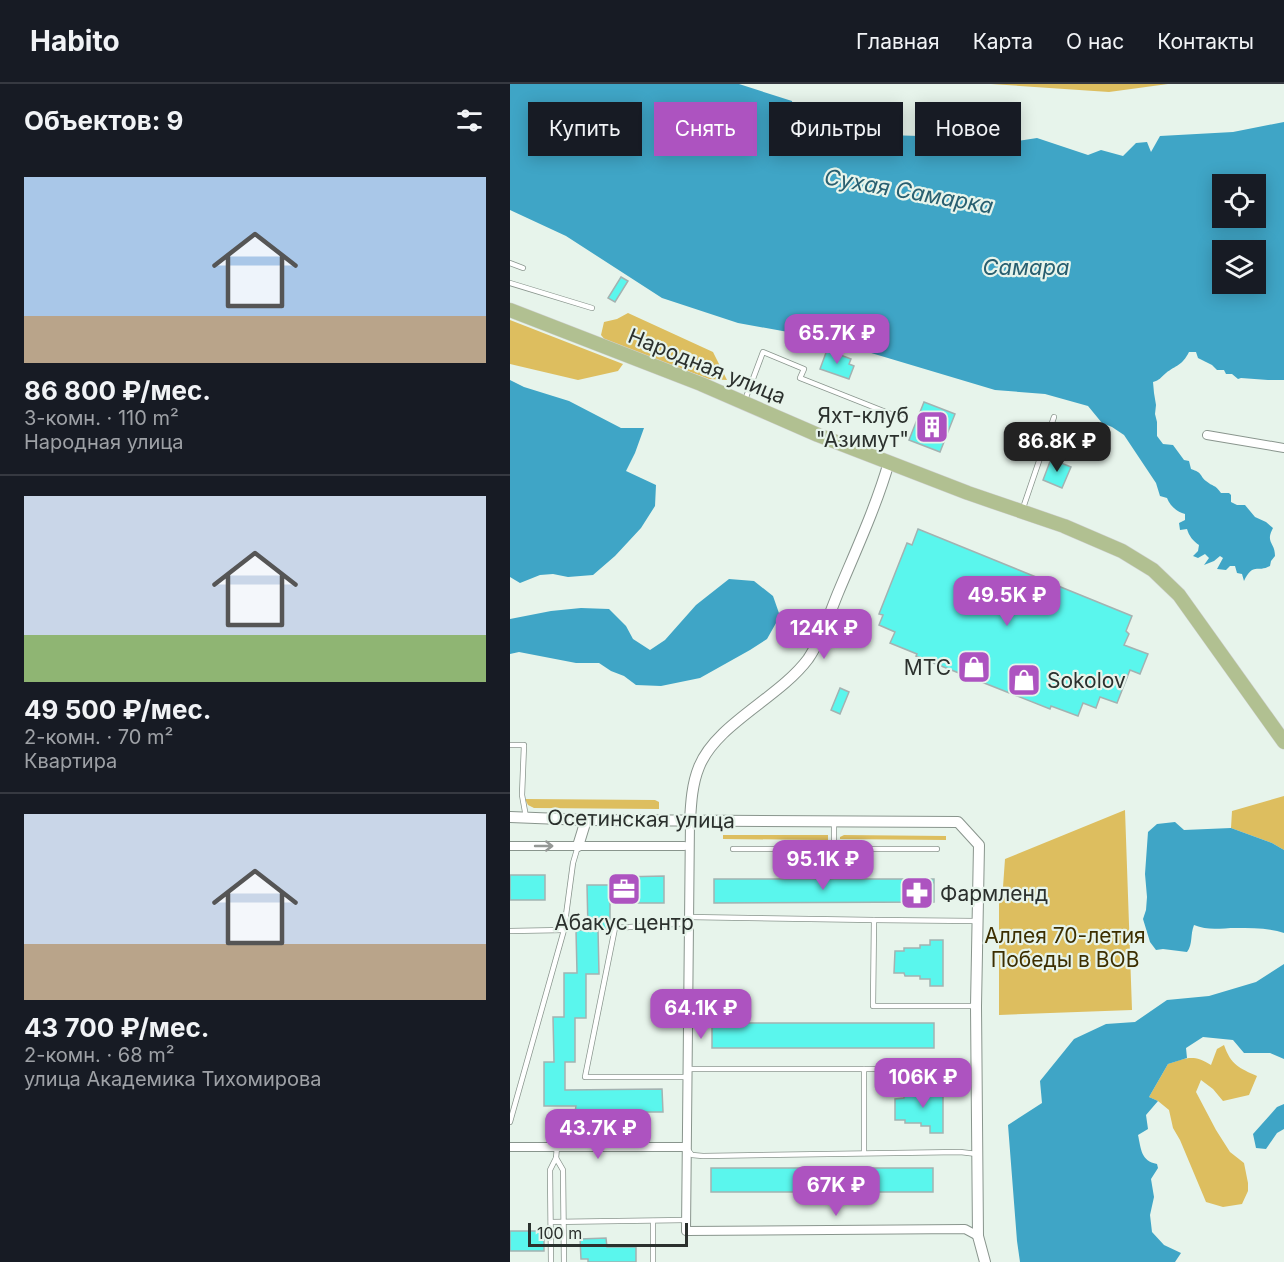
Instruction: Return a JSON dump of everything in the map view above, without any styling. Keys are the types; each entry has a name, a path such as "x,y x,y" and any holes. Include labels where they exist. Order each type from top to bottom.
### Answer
{"main road":[{"name":"Народная улица","path":"510,310 701,384 818,435 968,493 1064,526 1122,551 1153,570 1179,595 1284,742"}],"street":[{"path":"1207,435 1284,448"},
{"path":"889,462 880,492 815,647 796,673 719,738 704,757 695,779 690,821 688,920 686,1231 965,1229 978,1236"},
{"name":"Осетинская улица","path":"510,817 586,820 958,822 979,845 976,921"},
{"path":"578,846 586,820"},
{"name":"Осетинская улица","path":"510,846 684,846"},
{"path":"976,921 978,1236 985,1262"},
{"path":"510,1147 686,1147"}],"lane":[{"path":"510,263 523,268"},
{"path":"510,283 592,308"},
{"path":"744,403 763,352 804,369 801,378 906,420"},
{"path":"1022,511 1054,417"},
{"path":"510,745 524,745 522,795 526,817"},
{"path":"834,821 834,849"},
{"path":"510,1122 564,930 573,862 578,846"},
{"path":"733,849 937,849"},
{"path":"936,1069 585,1077 615,928 688,920 976,921"},
{"path":"874,920 873,1006 976,1006"},
{"path":"510,931 564,930"},
{"path":"864,1069 864,1153"},
{"path":"551,1262 550,1170 556,1158 557,1147"},
{"path":"686,1147 692,1155 703,1156 960,1152 977,1154"},
{"path":"556,1158 563,1170 564,1262"},
{"path":"551,1222 686,1220"},
{"path":"653,1221 653,1262"}],"green space":[{"path":"991,84 1168,84 1109,92"},
{"path":"628,313 713,352 727,380 709,379 606,341 601,335 604,322"},
{"path":"510,320 623,364 618,371 578,380 510,364"},
{"path":"1284,796 1284,850 1272,843 1231,828 1232,811"},
{"path":"525,799 655,800 659,802 659,809 534,808 528,805"},
{"name":"Аллея 70-летия Победы в ВОВ","path":"1125,810 1132,1010 999,1015 999,888 1003,887 1005,859"},
{"path":"723,835 828,835 828,840 723,839"},
{"path":"844,835 946,836 946,840 840,839"},
{"path":"1224,1045 1236,1065 1257,1076 1249,1095 1223,1101 1201,1080 1196,1092 1230,1152 1244,1163 1248,1191 1242,1204 1223,1207 1206,1202 1173,1128 1169,1110 1149,1097 1168,1064 1194,1058 1211,1065 1217,1049"}],"water":[{"name":"Самара","path":"510,84 739,84 792,101 769,102 769,156 903,156 903,135 915,136 915,156 1021,156 1021,141 1037,138 1088,155 1101,150 1123,156 1136,143 1147,142 1151,152 1160,136 1233,132 1284,122 1284,380 1238,379 1198,358 1196,352 1189,352 1181,363 1153,382 1157,436 1163,444 1173,445 1184,460 1189,461 1191,469 1199,473 1221,493 1229,493 1231,502 1245,505 1255,517 1273,528 1270,540 1275,556 1270,566 1253,570 1244,581 1242,574 1237,573 1235,566 1230,566 1226,570 1217,569 1223,558 1220,556 1204,565 1209,558 1205,554 1198,558 1193,556 1198,551 1199,545 1187,529 1180,530 1179,523 1185,520 1185,514 1174,508 1167,498 1160,496 1156,483 1124,435 1102,423 1088,406 1045,394 995,390 821,338 738,323 662,298 566,236 510,210"},
{"path":"510,380 524,387 569,401 621,428 644,428 626,471 656,485 655,506 641,528 615,556 593,575 568,577 553,574 540,575 520,583 510,577"},
{"path":"729,579 754,581 773,596 780,616 767,639 700,678 661,686 636,685 599,663 576,663 519,652 510,654 510,619 581,608 609,609 626,626 633,639 650,650 665,640 696,605"},
{"path":"1175,822 1184,830 1231,828 1272,843 1284,850 1284,933 1260,929 1209,929 1194,925 1187,952 1156,950 1150,942 1143,919 1147,897 1145,874 1148,832 1157,824"},
{"path":"1284,964 1284,1059 1270,1053 1244,1053 1233,1040 1203,1037 1186,1048 1187,1058 1168,1064 1149,1097 1158,1101 1146,1115 1148,1129 1138,1135 1145,1157 1157,1164 1158,1168 1151,1179 1154,1197 1150,1215 1152,1232 1164,1245 1181,1253 1175,1262 1020,1262 1008,1125 1042,1103 1040,1081 1074,1039 1106,1024 1135,1022 1167,1000 1209,996 1256,982"},
{"path":"1284,1104 1284,1129 1277,1133 1266,1149 1256,1148 1253,1134 1277,1107"}],"building":[{"path":"621,277 628,281 615,302 608,298"},
{"path":"827,350 851,359 849,364 854,366 849,379 820,369"},
{"name":"Яхт-клуб \"Азимут\"","path":"924,402 955,414 940,452 909,440"},
{"path":"1051,459 1071,467 1062,488 1043,480"},
{"path":"918,529 1132,616 1126,631 1129,634 1124,645 1148,654 1140,674 1130,670 1117,703 1100,697 1096,708 1083,703 1078,716 1051,706 1050,709 916,656 917,654 890,643 895,632 879,625 883,615 879,614 907,543 912,545"},
{"path":"840,688 849,692 840,714 831,710"},
{"path":"510,875 545,875 545,900 510,900"},
{"path":"664,876 664,903 610,903 610,929 598,929 599,974 586,974 586,1018 575,1018 575,1062 565,1062 565,1090 662,1089 663,1112 575,1112 576,1106 544,1106 544,1062 554,1062 553,1017 564,1017 564,973 577,973 576,930 588,930 587,885 619,885 619,877"},
{"path":"714,879 934,879 934,902 714,903"},
{"path":"930,940 943,940 943,986 930,986 930,979 920,979 920,976 894,973 895,951 930,945"},
{"path":"712,1023 934,1023 934,1048 712,1048"},
{"path":"931,1087 943,1087 943,1133 930,1133 930,1126 921,1126 921,1123 905,1123 905,1120 895,1120 895,1099 904,1098 904,1095 921,1095 921,1092 931,1092"},
{"path":"711,1168 933,1168 933,1192 711,1192"},
{"path":"510,1231 544,1231 544,1251 510,1251"},
{"path":"606,1238 607,1247 636,1247 636,1262 588,1262 588,1259 581,1259 580,1239"}],"place":[{"name":"Яхт-клуб \"Азимут\"","path":"932,427"},
{"name":"МТС","path":"974,667"},
{"name":"Sokolov","path":"1024,680"},
{"name":"Абакус центр","path":"624,889"},
{"name":"Фармленд","path":"917,893"}],"water label":[{"name":"Сухая Самарка","path":"909,191"}]}
